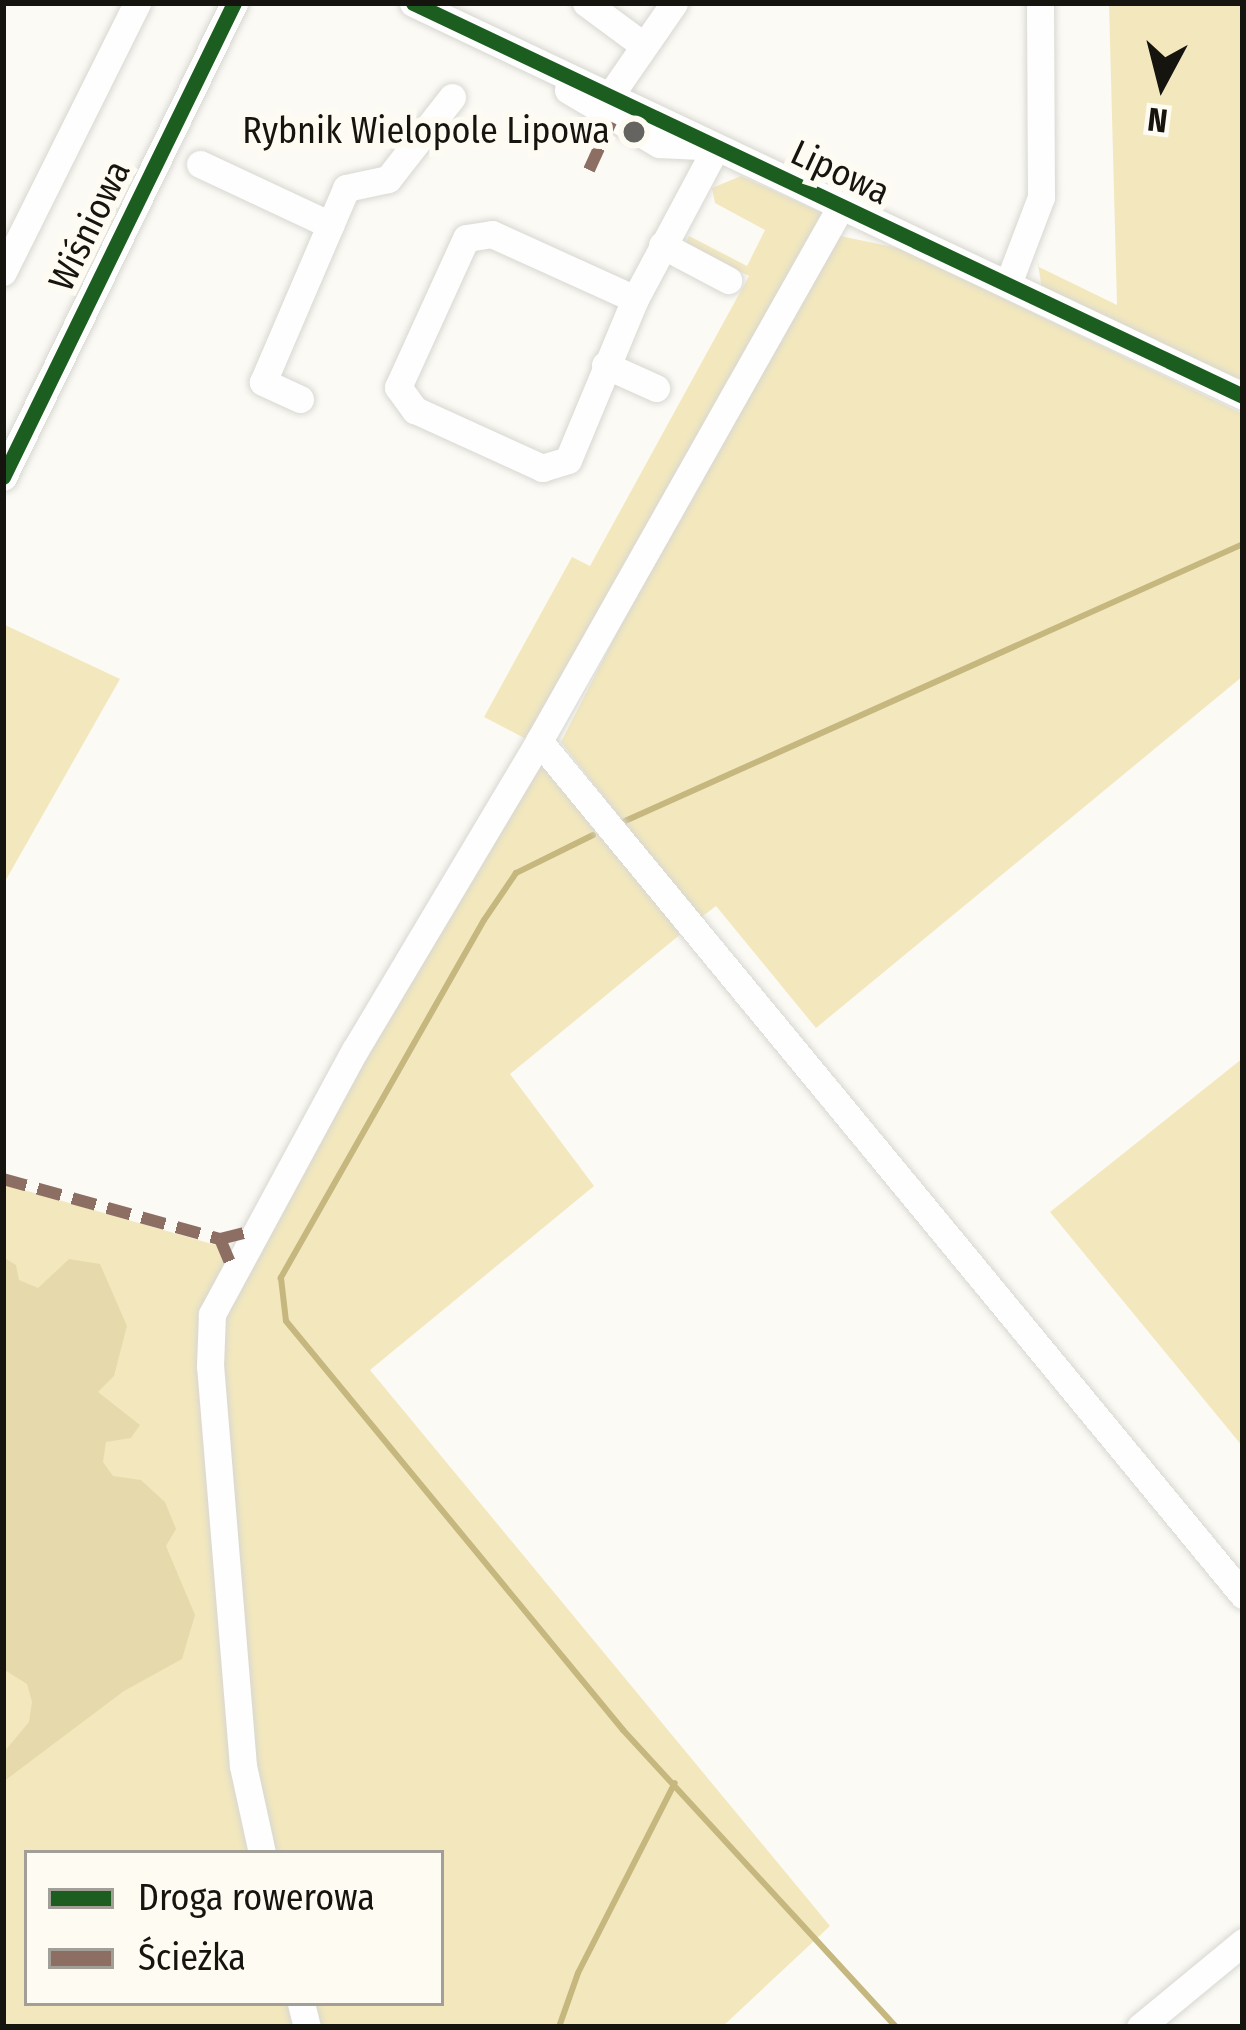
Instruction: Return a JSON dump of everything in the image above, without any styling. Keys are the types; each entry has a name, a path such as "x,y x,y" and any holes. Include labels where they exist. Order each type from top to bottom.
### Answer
{"street":[{"path":"3,272 136,3"},
{"name":"Wiśniowa","path":"3,477 234,3"},
{"name":"Lipowa","path":"412,3 1243,396"},
{"path":"586,3 643,45"},
{"path":"610,97 674,3"},
{"path":"1008,284 1041,197 1040,3"},
{"name":"Lipowa","path":"521,55 610,122 659,144 716,147"},
{"path":"301,399 262,382 346,188 388,178 452,97"},
{"path":"635,299 492,234 466,238 398,387 416,410 542,468 568,460 635,299 716,147"},
{"path":"200,164 330,226"},
{"path":"261,1850 243,1766 210,1366 212,1314 355,1050 539,741 841,206"},
{"path":"662,245 728,280"},
{"path":"605,365 656,388"},
{"path":"539,741 1243,1594"},
{"path":"1140,2027 1243,1942"}],"shaded area":[{"path":"1109,3 1243,3 1243,384 1042,289 1037,258 1039,267 1117,305"},
{"path":"741,176 824,214 526,739 484,717 572,557 590,566 749,276 685,245 689,236 747,266 765,230 715,203 712,188"},
{"path":"840,236 898,248 1243,414 1243,676 816,1028 716,906 699,919 561,742 712,447"},
{"path":"3,624 120,679 3,885"},
{"path":"539,750 682,933 510,1074 594,1186 370,1370 830,1926 722,2027 315,2027 311,2006 444,2006 444,1850 272,1850 250,1757 217,1351 221,1308"},
{"path":"1243,1058 1243,1447 1050,1212"},
{"path":"3,1184 219,1246 227,1262 206,1315 252,1850 24,1850 24,2006 288,2006 293,2027 3,2027"},
{"path":"3,1257 16,1265 19,1280 38,1288 69,1259 100,1264 127,1326 114,1376 98,1392 140,1425 131,1438 106,1442 103,1462 113,1476 141,1480 165,1502 176,1529 166,1546 195,1615 182,1659 124,1691 3,1782 3,1753 29,1722 32,1702 27,1684 3,1669"}],"waterway":[{"path":"625,821 1243,544"},
{"path":"593,835 516,873 484,920 281,1278 286,1321 623,1730 896,2027"},
{"path":"559,2027 578,1973 675,1783"}],"marked path":[{"path":"589,170 611,122"},
{"path":"3,1179 220,1239 232,1267"},
{"path":"220,1239 252,1231"}],"cycle path":[{"path":"3,477 234,3"},
{"path":"413,3 1243,396"}],"place":[{"name":"Rybnik Wielopole Lipowa","path":"634,132"}]}
